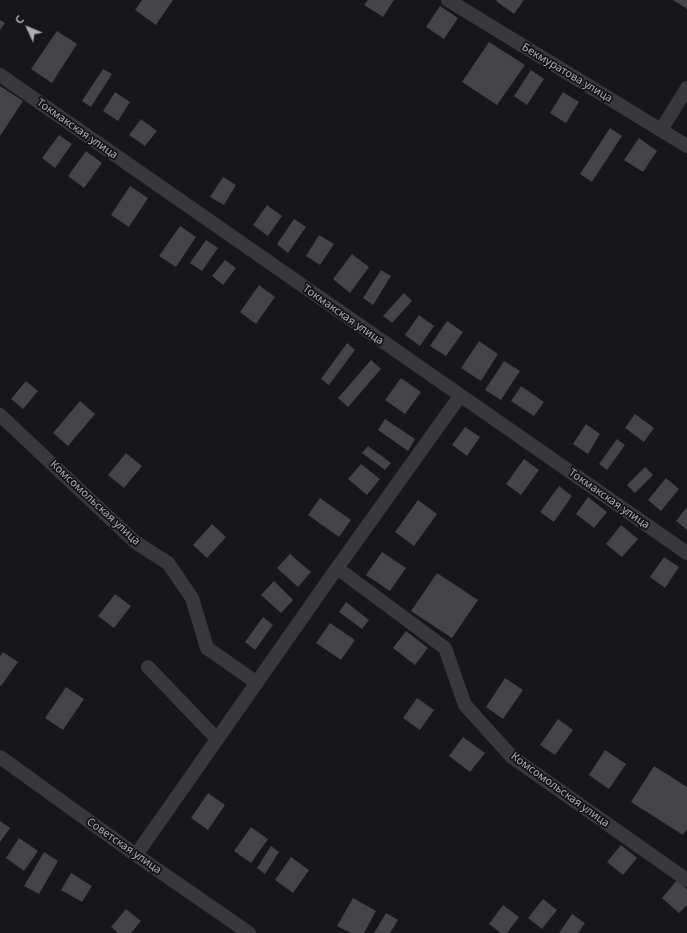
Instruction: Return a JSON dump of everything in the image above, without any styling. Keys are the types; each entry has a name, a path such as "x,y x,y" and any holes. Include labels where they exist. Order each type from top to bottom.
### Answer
{"street":[{"name":"Бекмуратова улица","path":"448,0 687,146"},
{"name":"Токмакская улица","path":"0,75 687,553"},
{"path":"661,130 687,88"},
{"path":"136,855 337,568 460,396"},
{"name":"Комсомольская улица","path":"0,415 136,542 168,562 192,598 207,648 257,683"},
{"name":"Комсомольская улица","path":"337,568 445,648 465,705 512,757 687,880"},
{"path":"148,667 217,739"},
{"name":"Советская улица","path":"0,757 246,932"}],"building":[{"path":"142,0 173,0 156,25 135,10"},
{"path":"368,0 394,0 383,17 364,5"},
{"path":"524,0 514,14 496,1"},
{"path":"673,0 687,0 687,9"},
{"path":"440,6 458,18 444,39 426,27"},
{"path":"0,20 5,23 0,30"},
{"path":"57,31 77,44 52,83 31,69"},
{"path":"489,42 525,65 497,105 462,82"},
{"path":"103,69 112,74 91,107 82,101"},
{"path":"531,70 544,79 527,105 514,96"},
{"path":"0,86 23,101 0,136"},
{"path":"115,92 130,102 118,121 103,111"},
{"path":"563,92 579,102 566,123 550,113"},
{"path":"141,119 157,131 145,146 129,135"},
{"path":"610,128 622,136 592,182 580,174"},
{"path":"59,135 72,144 55,168 42,158"},
{"path":"639,138 657,151 643,172 624,160"},
{"path":"86,151 102,163 84,188 68,176"},
{"path":"223,177 236,185 224,205 210,197"},
{"path":"130,186 148,198 129,227 111,215"},
{"path":"267,205 282,216 268,236 253,225"},
{"path":"294,219 306,227 288,253 277,244"},
{"path":"180,226 196,237 176,267 159,256"},
{"path":"319,235 334,244 320,265 306,256"},
{"path":"206,240 218,248 202,271 190,263"},
{"path":"352,254 369,267 350,293 333,279"},
{"path":"225,260 236,268 223,285 212,276"},
{"path":"381,270 391,276 373,305 363,298"},
{"path":"259,285 275,297 256,324 240,312"},
{"path":"404,293 412,301 392,323 383,316"},
{"path":"419,315 434,326 420,346 405,335"},
{"path":"447,321 463,332 446,356 430,346"},
{"path":"479,341 498,354 481,381 461,368"},
{"path":"347,343 355,350 329,385 321,379"},
{"path":"371,360 381,369 348,407 338,398"},
{"path":"504,361 520,371 501,400 485,390"},
{"path":"401,378 421,392 405,414 385,400"},
{"path":"26,381 38,391 23,409 11,399"},
{"path":"521,386 544,402 534,416 511,401"},
{"path":"80,401 95,414 68,446 53,433"},
{"path":"635,414 654,428 644,442 625,428"},
{"path":"385,419 415,439 408,451 378,430"},
{"path":"586,424 600,434 588,454 573,444"},
{"path":"465,427 480,437 467,456 452,445"},
{"path":"617,439 625,445 607,470 599,464"},
{"path":"368,446 391,463 385,470 362,453"},
{"path":"126,453 142,466 124,488 108,475"},
{"path":"524,459 539,470 521,495 506,484"},
{"path":"361,464 380,479 367,495 348,479"},
{"path":"645,467 653,475 635,493 627,485"},
{"path":"666,478 679,489 661,511 648,500"},
{"path":"559,486 572,496 554,522 540,512"},
{"path":"588,497 607,512 594,528 576,514"},
{"path":"320,498 351,520 339,537 308,515"},
{"path":"418,500 437,514 414,546 395,532"},
{"path":"687,507 687,530 676,521"},
{"path":"212,524 226,537 207,558 193,545"},
{"path":"621,525 638,539 622,557 606,544"},
{"path":"382,552 406,568 390,591 366,575"},
{"path":"290,554 311,572 298,587 277,568"},
{"path":"664,557 679,567 665,588 650,577"},
{"path":"437,573 478,600 452,638 411,611"},
{"path":"274,581 293,600 281,613 261,595"},
{"path":"115,594 131,606 114,628 98,616"},
{"path":"346,602 369,620 362,629 339,612"},
{"path":"263,617 273,625 255,650 245,642"},
{"path":"330,623 355,640 341,660 316,643"},
{"path":"406,631 428,648 415,665 393,648"},
{"path":"3,652 18,662 1,686 0,656"},
{"path":"505,678 523,690 503,719 486,707"},
{"path":"66,687 84,699 63,730 45,718"},
{"path":"417,698 434,710 420,730 403,718"},
{"path":"558,719 573,730 555,755 540,745"},
{"path":"463,737 485,753 470,772 449,756"},
{"path":"605,750 626,764 609,789 589,775"},
{"path":"654,766 687,787 687,829 683,835 631,802"},
{"path":"208,793 225,805 208,830 191,818"},
{"path":"0,821 10,828 0,842"},
{"path":"251,827 268,839 251,863 234,851"},
{"path":"19,838 38,851 24,871 6,858"},
{"path":"621,845 637,858 623,875 607,862"},
{"path":"271,846 279,852 265,874 257,868"},
{"path":"44,852 58,861 39,894 24,886"},
{"path":"291,857 309,870 293,893 275,880"},
{"path":"71,873 92,886 82,902 61,890"},
{"path":"677,880 687,889 687,905 679,913 662,898"},
{"path":"353,898 376,911 364,933 351,933 337,926"},
{"path":"543,899 557,910 542,929 528,918"},
{"path":"503,905 519,917 507,933 501,933 489,924"},
{"path":"126,909 141,921 131,933 118,933 111,927"},
{"path":"386,913 398,920 390,933 374,933"},
{"path":"572,914 585,923 578,933 559,933"}]}
